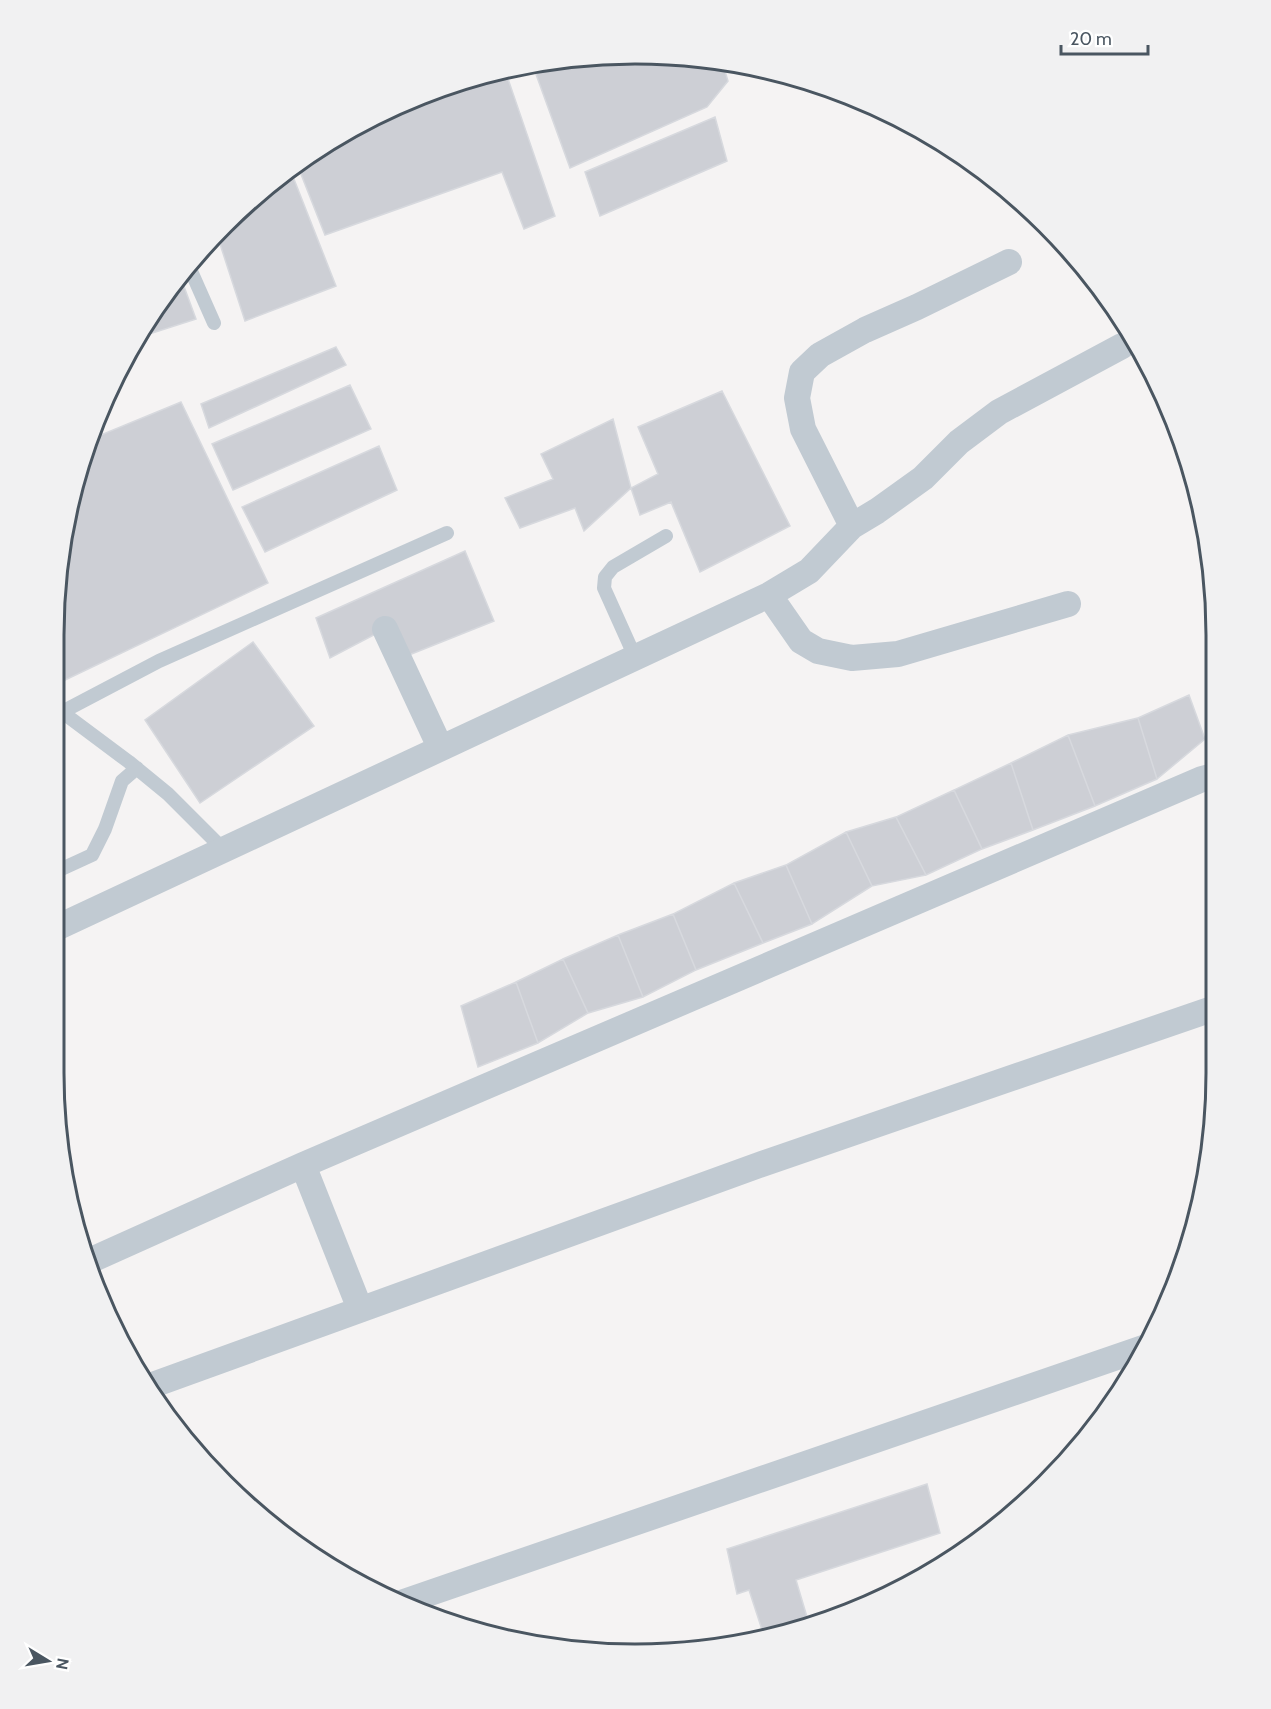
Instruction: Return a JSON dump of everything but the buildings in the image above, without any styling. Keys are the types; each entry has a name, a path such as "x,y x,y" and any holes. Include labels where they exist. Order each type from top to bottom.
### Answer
{"street":[{"path":"852,526 803,429 797,398 802,372 820,355 866,330 1009,262"},
{"path":"64,924 768,595 809,571 852,526 877,511 922,477 959,442 999,412 1122,346"},
{"path":"768,595 801,640 818,651 852,658 898,654 1068,604"},
{"path":"385,629 441,747"},
{"path":"95,1257 303,1165 1206,778"},
{"path":"156,1384 762,1164 1206,1011"},
{"path":"303,1165 360,1309"},
{"path":"413,1599 1134,1351"}],"lane":[{"path":"193,275 214,323"},
{"path":"64,710 159,661 447,533"},
{"path":"635,657 604,588 605,577 613,567 666,536"},
{"path":"64,717 137,768 168,794 224,850"},
{"path":"64,868 92,855 105,829 122,781 137,768"}]}
